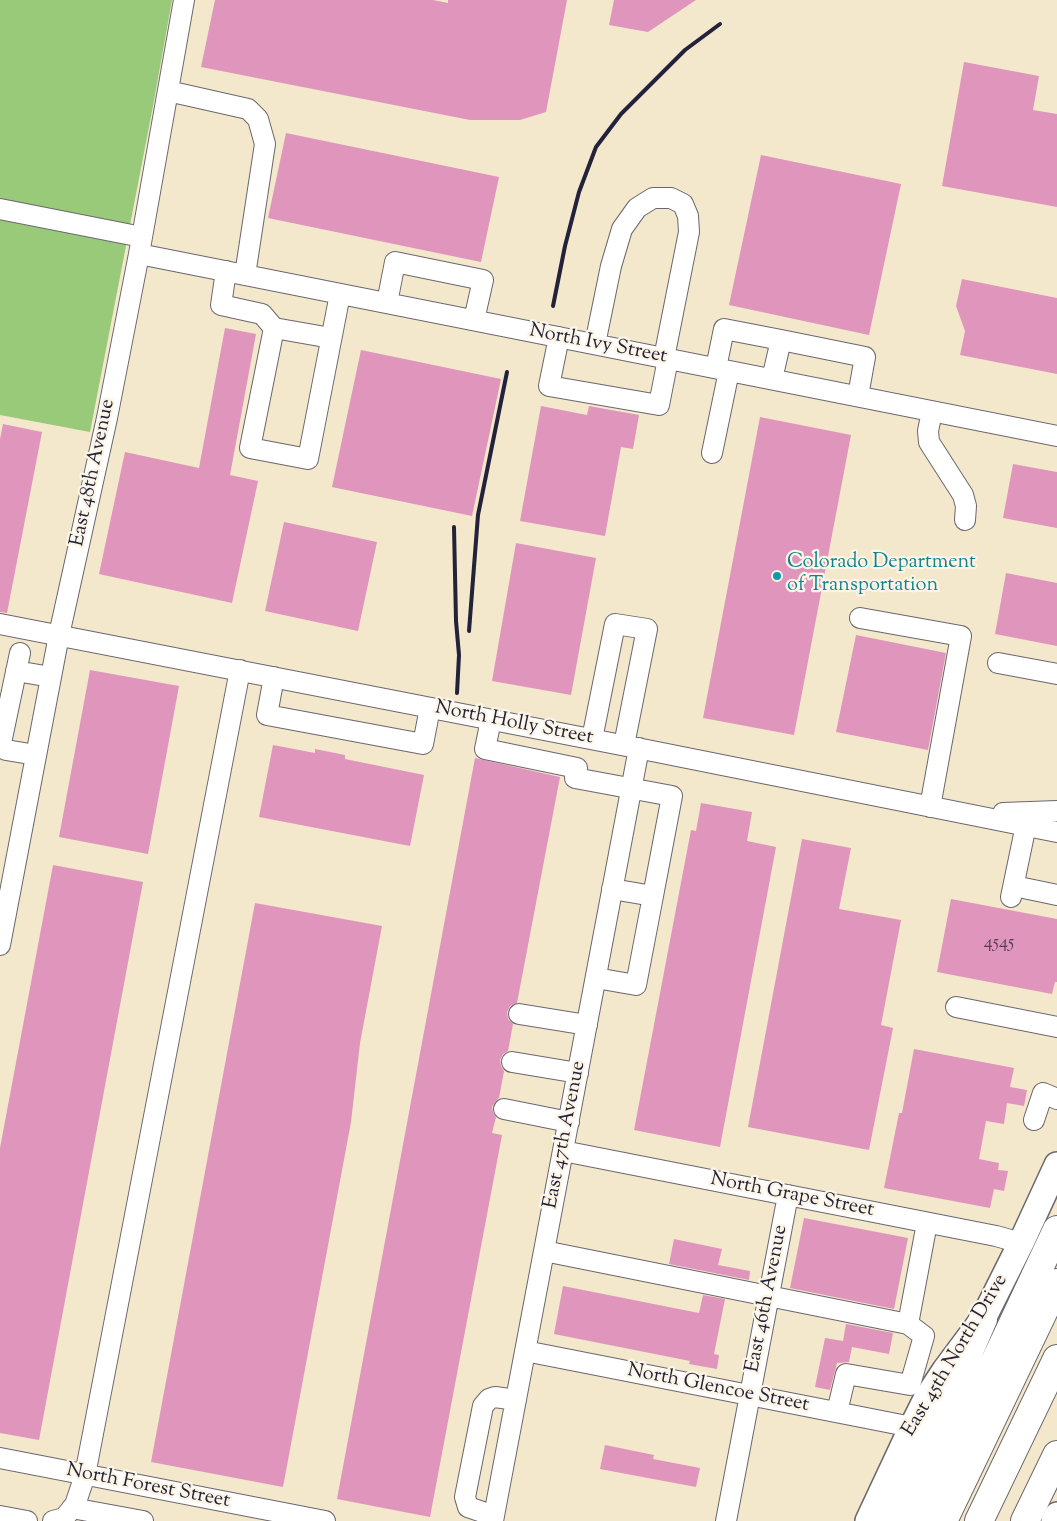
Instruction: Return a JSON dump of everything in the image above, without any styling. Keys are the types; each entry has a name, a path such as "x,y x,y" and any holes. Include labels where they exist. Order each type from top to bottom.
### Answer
{"highway":[{"path":"920,1521 1057,1230"},
{"path":"938,1521 1057,1236"},
{"path":"943,1521 1057,1283"},
{"path":"892,1521 983,1319"},
{"path":"979,1521 1057,1359"},
{"path":"998,1521 1057,1393"},
{"path":"1025,1521 1057,1455"}],"main road":[{"name":"East 45th North Drive","path":"868,1521 926,1399 983,1319 1057,1165"},
{"path":"1054,1521 1057,1515"}],"street":[{"name":"East 48th Avenue","path":"0,945 59,635 100,453 140,246 184,0"},
{"path":"168,91 248,109 258,119 265,144 236,273 221,305 262,314 274,328 331,338"},
{"path":"559,337 549,386 659,405 689,232 688,216 683,204 671,198 653,198 637,208 622,229 595,344"},
{"name":"North Ivy Street","path":"0,209 236,273 1057,436"},
{"path":"387,303 395,262 483,280 474,320"},
{"path":"274,328 250,448 308,459 340,294"},
{"path":"712,453 723,370 724,329 865,356 858,396"},
{"path":"772,379 781,340"},
{"path":"932,411 928,431 929,442 963,495 966,506 965,520"},
{"path":"860,618 960,636 930,807"},
{"name":"North Holly Street","path":"0,624 1057,832"},
{"name":"East 47th Avenue","path":"493,1518 631,789 632,747 647,629 615,624 592,739"},
{"path":"36,755 6,750 1,744 18,662 51,677"},
{"path":"998,663 1057,674"},
{"path":"53,1521 64,1518 75,1505 85,1475 240,670"},
{"path":"274,677 267,715 423,744 430,708"},
{"path":"491,720 485,748 577,768 575,778 672,796 636,985 596,978"},
{"name":"North Holly Street","path":"969,814 1057,811"},
{"path":"1026,826 1012,891 1057,895"},
{"path":"612,889 652,896"},
{"path":"956,1007 1057,1026"},
{"path":"519,1014 587,1024"},
{"path":"512,1062 578,1073"},
{"path":"1034,1120 1043,1093 1057,1098"},
{"path":"504,1109 568,1122"},
{"name":"North Grape Street","path":"563,1151 996,1236 1021,1243"},
{"name":"East 46th Avenue","path":"726,1521 788,1196"},
{"path":"908,1324 927,1223"},
{"path":"544,1251 908,1324 924,1336 910,1385 846,1374 837,1412"},
{"name":"North Glencoe Street","path":"525,1352 912,1427"},
{"path":"493,1518 468,1507 465,1497 483,1406 489,1399 495,1397 516,1400"},
{"name":"North Forest Street","path":"0,1458 296,1518 325,1521"},
{"path":"72,1508 142,1521"},
{"path":"0,1516 27,1521"}],"green space":[{"path":"0,0 172,0 90,432 0,415"}],"building":[{"path":"215,0 433,0 448,3 448,0 567,0 546,112 520,120 470,120 201,67"},
{"path":"614,0 696,0 648,32 609,25"},
{"path":"964,62 1039,76 1033,110 1057,114 1057,207 942,186"},
{"path":"286,133 499,177 481,262 268,218"},
{"path":"761,155 901,184 869,335 729,305"},
{"path":"962,279 1057,298 1057,374 960,355 965,331 956,306"},
{"path":"225,328 256,334 230,475 258,481 232,603 99,574 125,452 199,468"},
{"path":"361,350 501,379 472,516 332,487"},
{"path":"541,406 587,415 589,406 639,415 633,449 621,447 605,536 520,521"},
{"name":"Colorado Department of Transportation","path":"760,417 851,435 794,735 703,718"},
{"path":"3,424 42,432 7,613 0,612 0,439"},
{"path":"1013,464 1057,472 1057,528 1003,518"},
{"path":"284,522 377,542 358,631 265,611"},
{"path":"516,543 596,558 571,695 492,681"},
{"path":"1006,573 1057,583 1057,646 995,634"},
{"path":"856,635 946,653 928,750 836,732"},
{"path":"90,670 179,686 148,854 59,837"},
{"path":"273,745 315,753 315,749 345,755 345,759 424,775 410,846 259,817"},
{"path":"475,758 560,777 517,1003 510,1006 507,1012 508,1019 513,1024 508,1051 503,1054 500,1060 504,1071 499,1098 492,1107 496,1117 492,1133 502,1135 430,1517 337,1499"},
{"path":"701,803 752,812 747,841 776,847 720,1147 634,1130 691,830 696,831"},
{"path":"802,839 851,848 839,909 901,920 881,1025 893,1028 869,1150 748,1127"},
{"path":"53,865 143,882 39,1440 0,1433 0,1148"},
{"path":"951,899 1057,919 1057,982 1055,982 1052,994 937,972"},
{"path":"255,903 382,926 360,1043 351,1122 283,1487 151,1462"},
{"path":"914,1049 1014,1068 1010,1087 1027,1090 1024,1106 1007,1103 1004,1124 986,1121 979,1159 999,1163 998,1170 1008,1171 1004,1191 994,1189 990,1208 884,1188 899,1113 902,1113"},
{"path":"804,1218 908,1238 894,1309 790,1288"},
{"path":"674,1239 722,1249 718,1265 750,1271 749,1280 669,1264"},
{"path":"563,1286 699,1313 703,1295 725,1299 714,1354 719,1355 717,1369 689,1364 690,1361 554,1334"},
{"path":"846,1324 893,1333 889,1354 852,1347 849,1362 837,1363 830,1390 815,1387 825,1338 843,1341"},
{"path":"605,1445 654,1455 653,1459 700,1468 696,1487 600,1469"}],"railway":[{"path":"553,306 565,246 579,192 596,147 621,114 685,50 720,24"},
{"path":"469,631 478,515 507,372"},
{"path":"454,527 456,621 459,655 457,693"}],"place":[{"name":"Colorado Department of Transportation","path":"777,576"}]}
